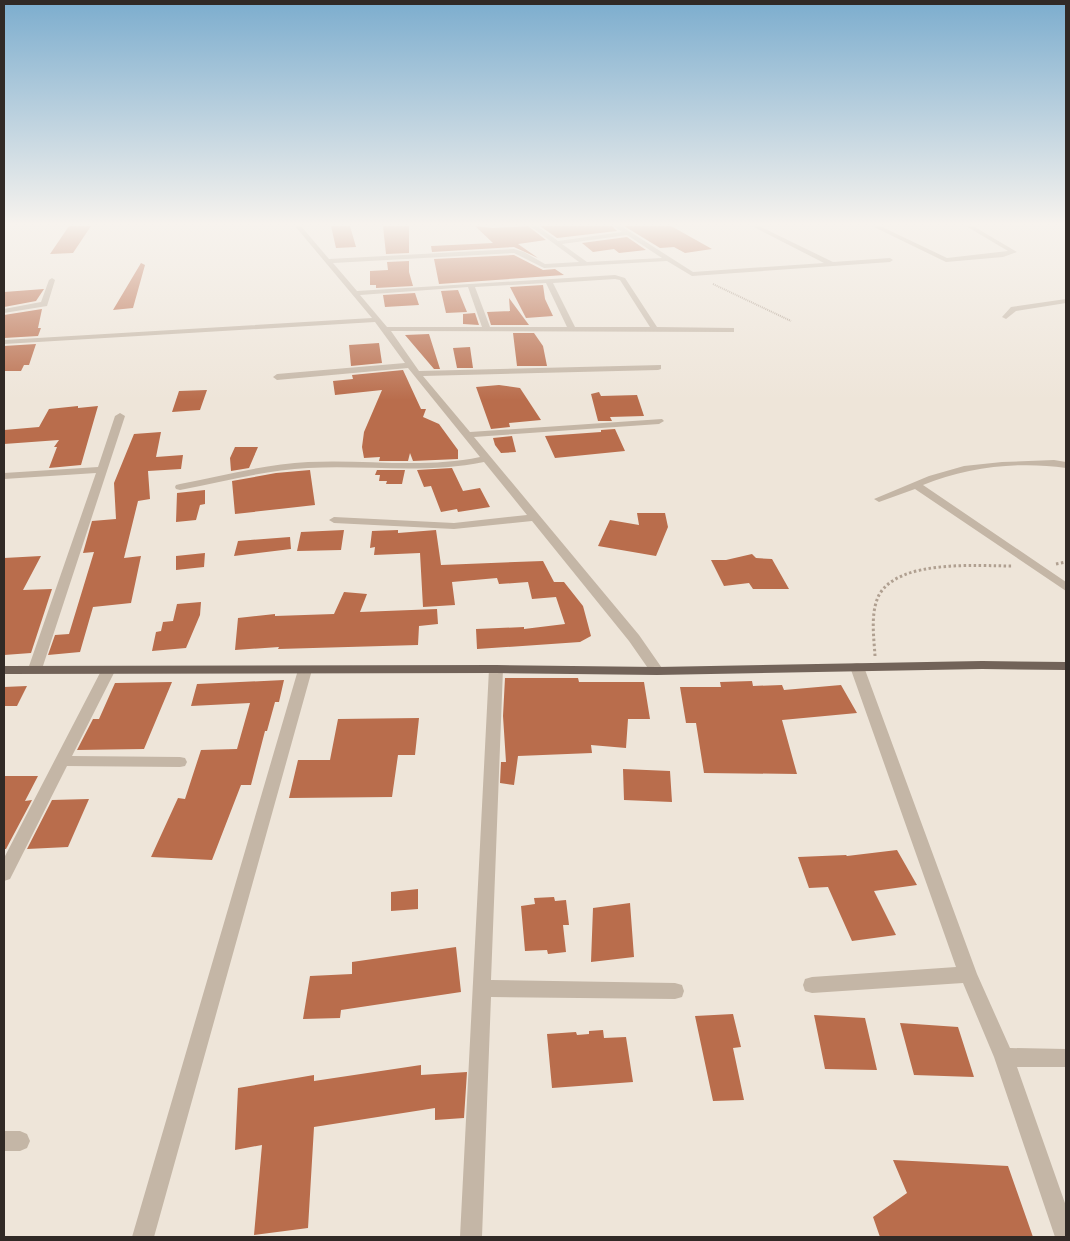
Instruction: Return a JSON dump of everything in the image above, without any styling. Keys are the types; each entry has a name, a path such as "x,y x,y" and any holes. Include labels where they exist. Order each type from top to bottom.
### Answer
{"main road":[{"path":"4,670 496,669 657,671 1066,666"}],"street":[{"path":"4,311 44,304 51,284"},
{"path":"349,284 385,329 417,374 634,638 657,671"},
{"path":"357,293 494,284"},
{"path":"550,284 572,330"},
{"path":"626,284 655,330"},
{"path":"473,285 471,287 487,329"},
{"path":"1006,317 1014,309 1066,301"},
{"path":"4,342 377,320"},
{"path":"385,329 731,330"},
{"path":"277,377 410,365"},
{"path":"417,374 658,367"},
{"path":"35,670 64,578 120,416"},
{"path":"466,435 659,421"},
{"path":"180,487 296,466 439,466 472,463 486,459"},
{"path":"879,498 903,492 951,472 971,468 1054,463 1066,465"},
{"path":"4,476 102,470"},
{"path":"916,485 1066,587"},
{"path":"334,520 454,526 534,516"},
{"path":"857,668 968,974 1004,1057 1066,1237"},
{"path":"471,1237 496,669"},
{"path":"143,1237 305,670"},
{"path":"4,874 108,671"},
{"path":"62,761 180,762"},
{"path":"812,986 968,974"},
{"path":"481,988 675,990"},
{"path":"1004,1057 1066,1058"}],"path":[{"path":"712,284 791,322"},
{"path":"876,667 873,624 880,594 893,580 912,572 934,568 1038,567 1066,562"}],"building":[{"path":"129,284 140,284 133,308 113,310"},
{"path":"412,284 413,286 376,288 376,285 370,285"},
{"path":"543,285 545,299 553,316 526,318 510,287"},
{"path":"44,289 36,301 4,307 4,292"},
{"path":"458,290 467,312 446,313 441,291"},
{"path":"415,293 419,305 385,307 383,295"},
{"path":"509,298 529,325 491,325 487,312 510,311"},
{"path":"42,309 38,328 41,328 38,336 4,338 4,315"},
{"path":"475,313 479,325 463,324 463,314"},
{"path":"513,333 534,333 543,346 547,366 517,366"},
{"path":"429,334 440,369 434,369 405,335"},
{"path":"379,343 382,363 351,366 349,345"},
{"path":"36,344 29,365 24,365 21,371 4,371 4,346"},
{"path":"470,347 473,368 457,368 453,348"},
{"path":"403,370 421,409 426,409 423,417 439,424 458,450 458,459 413,461 410,453 408,461 379,461 380,457 364,458 362,447 364,432 382,390 335,395 333,381 353,379 352,375"},
{"path":"499,385 520,388 541,420 509,423 510,427 491,429 476,387"},
{"path":"207,390 200,410 172,412 179,391"},
{"path":"599,392 601,396 637,395 644,416 610,417 612,421 598,421 591,394"},
{"path":"78,406 78,408 98,406 81,465 49,468 57,447 54,447 59,440 4,444 4,430 39,427 49,409"},
{"path":"615,429 625,451 555,458 545,436 601,432 601,430"},
{"path":"161,432 156,457 183,455 181,469 148,471 150,499 138,501 124,558 141,556 131,603 93,607 80,652 48,655 55,635 69,634 94,552 83,553 92,521 116,519 114,483 134,434"},
{"path":"512,436 516,452 501,453 495,445 493,438"},
{"path":"235,447 258,447 249,468 231,471 230,458"},
{"path":"452,468 463,491 480,488 490,507 458,512 457,509 441,512 431,486 424,487 417,470"},
{"path":"310,470 315,505 235,514 232,481 276,473"},
{"path":"377,470 405,470 402,484 386,484 387,481 379,481 380,475 375,475"},
{"path":"205,490 205,504 200,505 196,520 176,522 177,493"},
{"path":"637,513 665,513 668,527 656,556 598,546 610,520 639,525"},
{"path":"344,530 341,550 297,551 301,532"},
{"path":"398,530 398,533 436,530 441,565 543,561 554,582 564,582 583,606 591,636 580,642 477,649 476,629 524,627 524,629 565,624 556,597 532,599 528,582 499,584 497,578 452,582 455,605 423,607 420,553 374,555 375,547 370,548 372,531"},
{"path":"290,537 291,549 234,556 238,541"},
{"path":"205,553 204,567 176,570 176,556"},
{"path":"752,554 756,558 772,559 789,589 753,589 749,583 724,586 711,560 726,560"},
{"path":"41,556 23,590 52,589 31,653 4,655 4,558"},
{"path":"344,592 367,594 360,612 437,609 438,624 419,626 418,645 278,649 279,647 235,650 238,618 275,614 275,616 334,614"},
{"path":"201,602 200,615 186,648 152,651 156,632 161,631 163,622 173,621 177,604"},
{"path":"505,678 578,678 579,682 644,682 650,719 628,719 626,748 591,745 592,753 518,756 514,785 500,783 501,762 506,762 503,716"},
{"path":"284,680 279,702 275,702 267,731 265,731 251,785 241,785 212,860 151,857 178,798 185,799 201,750 237,749 250,703 191,706 197,684"},
{"path":"752,681 753,686 782,685 784,690 841,685 857,713 782,720 797,774 704,773 696,723 686,723 680,687 721,687 720,682"},
{"path":"172,682 144,749 77,750 93,719 99,719 115,683"},
{"path":"27,686 17,706 4,706 4,687"},
{"path":"419,718 415,755 398,755 392,797 289,798 298,760 330,760 338,719"},
{"path":"623,769 670,771 672,802 624,800"},
{"path":"4,776 38,776 25,801 32,800 6,849 4,849"},
{"path":"89,799 68,847 27,849 52,800"},
{"path":"897,850 917,885 874,891 896,935 852,941 828,887 809,888 798,857 847,856"},
{"path":"418,889 418,909 391,911 391,892"},
{"path":"554,897 555,901 566,900 569,925 563,925 566,952 548,954 547,950 525,951 521,906 535,904 534,898"},
{"path":"630,903 634,957 591,962 593,908"},
{"path":"456,947 461,992 341,1010 340,1018 303,1019 310,976 352,974 352,962"},
{"path":"733,1014 741,1047 733,1048 744,1100 713,1101 695,1016"},
{"path":"814,1015 865,1018 877,1070 825,1069"},
{"path":"900,1023 958,1027 974,1077 914,1075"},
{"path":"603,1030 604,1038 626,1037 633,1082 552,1088 547,1034 576,1032 577,1035 589,1034 589,1031"},
{"path":"421,1065 421,1075 467,1072 464,1118 435,1120 435,1108 314,1127 308,1228 254,1235 262,1145 235,1150 238,1088 314,1075 314,1081"},
{"path":"893,1160 1008,1166 1033,1237 880,1237 873,1217 907,1193"}]}
